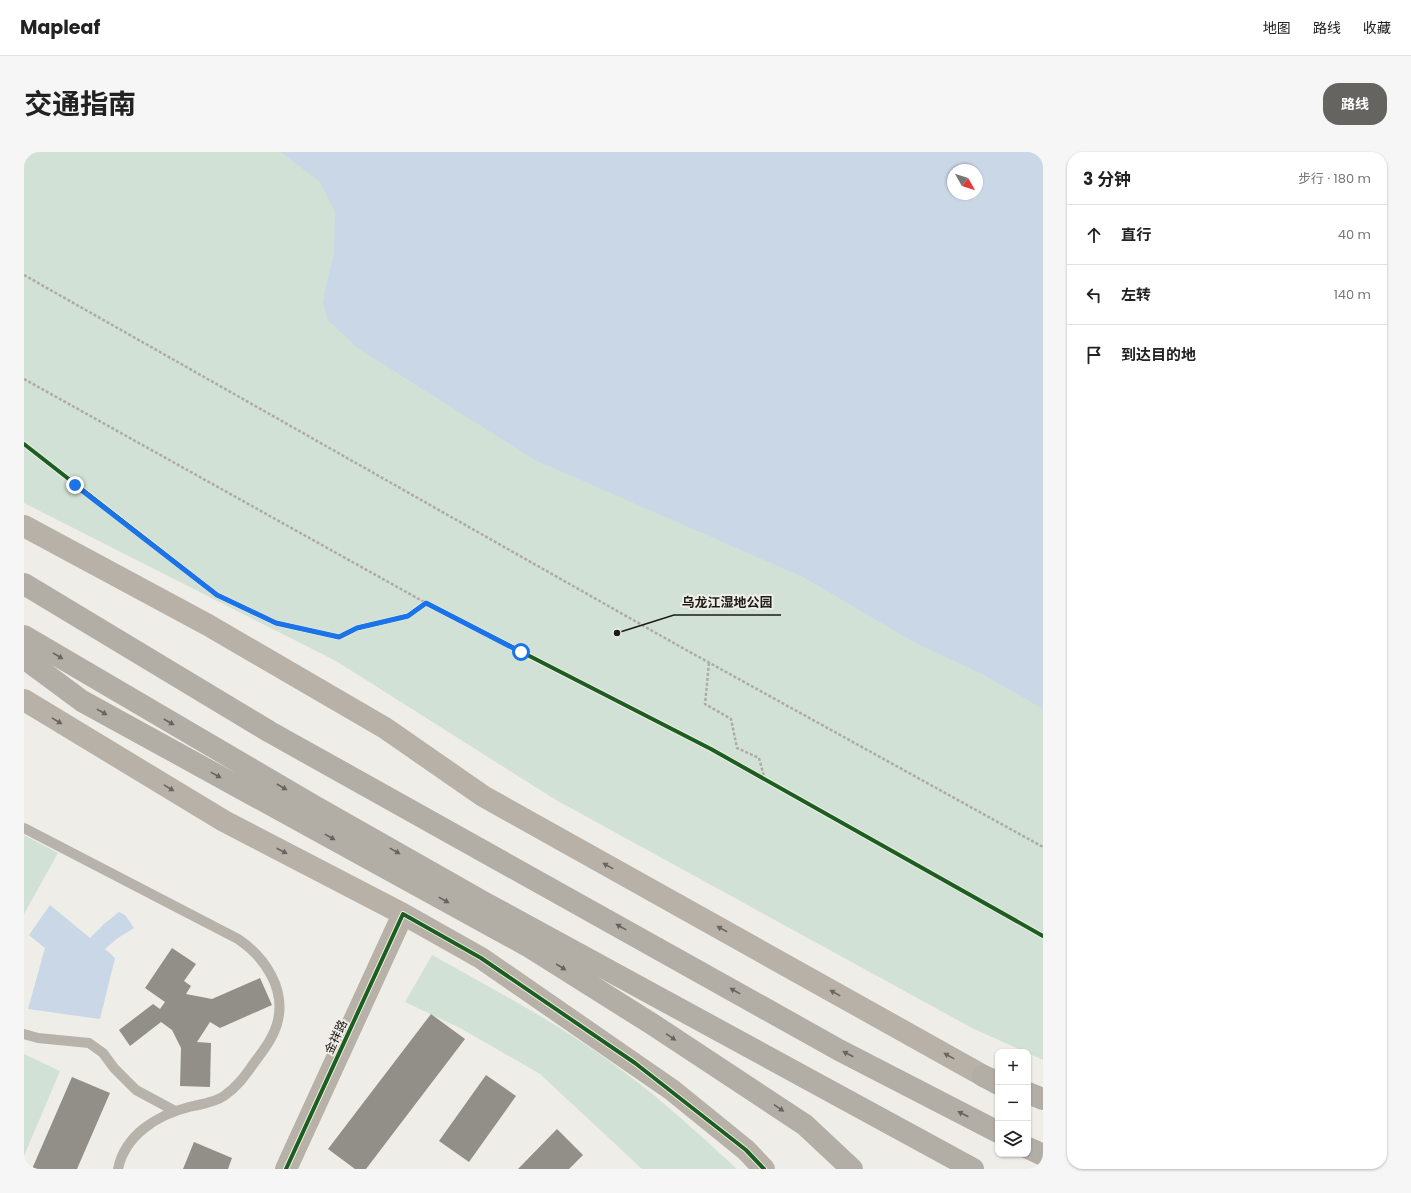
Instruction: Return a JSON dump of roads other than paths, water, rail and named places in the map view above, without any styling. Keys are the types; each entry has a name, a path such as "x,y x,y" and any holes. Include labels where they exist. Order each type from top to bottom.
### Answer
{"highway":[{"path":"24,584 270,732 839,1050 995,1130"},
{"path":"24,636 279,786 478,899 973,1169"},
{"path":"24,658 82,701"},
{"path":"24,674 82,701 528,946 652,1024 805,1125 852,1169"},
{"path":"1031,1094 1043,1099"},
{"path":"1031,1150 1043,1156"}],"main road":[{"path":"24,526 208,625 378,724 483,796 993,1080"},
{"path":"24,700 224,821 403,914 481,958 635,1063 746,1150 764,1169"},
{"name":"金祥路","path":"286,1169 403,914"},
{"path":"1031,1103 1043,1110"}],"lane":[{"path":"24,828 238,939 261,957 269,970 280,1002 277,1025 270,1040 241,1081 222,1098 210,1103 175,1111 163,1116 138,1134 122,1152 118,1169"},
{"path":"24,1034 38,1038 89,1043 103,1053 119,1074 136,1090 175,1111"}],"water":[{"path":"281,152 1043,152 1043,709 984,675 914,642 803,577 535,460 356,347 327,319 323,302 334,254 335,212 320,182"},
{"path":"50,905 90,938 119,912 125,915 134,928 118,938 105,949 115,958 100,1019 28,1009 45,948 29,935"}],"place":[{"name":"乌龙江湿地公园","path":"617,633"}]}
